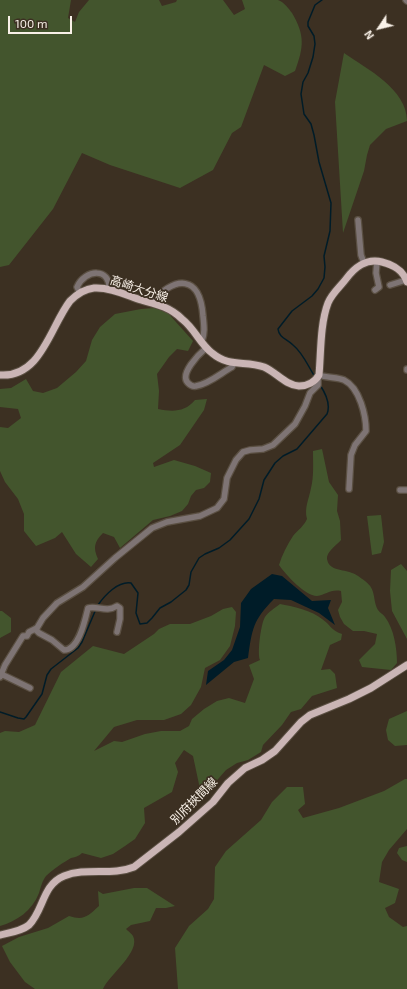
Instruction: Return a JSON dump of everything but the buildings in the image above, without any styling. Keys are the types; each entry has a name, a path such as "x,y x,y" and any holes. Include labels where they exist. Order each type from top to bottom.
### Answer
{"main road":[{"path":"319,377 324,317 328,302 333,293 349,275 364,263 377,261 395,267 403,274 407,281"},
{"name":"高崎大分線","path":"80,293 94,288 109,290 164,307 183,319 193,329 206,348 224,361 264,367 289,384 298,386 307,385 319,377"},
{"path":"0,375 9,376 18,373 33,363 68,305 80,293"},
{"name":"別府挾間線","path":"0,935 19,930 29,924 36,915 46,891 64,876 88,872 126,870 134,867 179,832 213,802 228,783 245,768 262,760 275,751 306,719 322,709 360,694 407,665"}],"street":[{"path":"358,220 361,255 364,263"},
{"path":"375,290 379,287 376,273 377,261"},
{"path":"80,293 77,287 82,279 96,272 108,281 109,290"},
{"path":"390,285 407,281"},
{"path":"151,303 169,286 182,282 190,285 197,291 202,306 205,333 202,341"},
{"path":"206,348 201,352 185,375 185,380 188,384 196,386 205,383 232,367 234,363"},
{"path":"30,688 1,676 5,665 23,636 27,636 29,632 37,628 43,618 57,603 83,587 115,558 152,528 167,522 200,516 217,508 224,499 227,478 236,460 243,452 263,449 273,445 295,424 305,406 308,396 318,385 319,377 340,379 348,382 359,397 365,413 366,431 355,445 351,455 349,489"},
{"path":"400,490 407,490"},
{"path":"35,629 64,650 68,650 76,642 88,608 108,609 117,606 120,608 121,613 117,632"}],"green space":[{"path":"0,0 71,0 68,18 75,22 79,12 89,0 159,0 162,6 176,2 177,0 223,0 234,15 245,9 242,0 278,0 282,2 292,13 299,28 302,41 300,55 295,71 285,76 264,65 241,127 232,133 213,170 180,188 110,165 82,153 53,209 9,265 0,267"},
{"path":"344,53 374,73 393,90 400,99 405,110 407,121 386,129 370,145 364,171 343,233 335,102"},
{"path":"154,308 167,312 193,341 188,351 177,349 169,357 157,374 159,391 158,409 174,411 187,407 195,400 207,399 204,410 180,445 153,463 154,467 174,460 195,466 211,473 210,482 204,488 196,490 182,511 170,516 153,520 120,548 114,537 103,533 95,545 95,552 98,559 91,567 76,554 62,532 55,538 36,546 24,531 24,514 18,499 5,482 0,471 0,427 8,428 21,418 18,409 0,407 0,389 11,388 26,379 33,391 43,393 57,388 76,372 86,361 92,340 100,327 115,314"},
{"path":"322,449 329,482 338,495 337,511 340,521 341,540 328,554 328,563 333,568 355,574 369,584 373,591 378,610 391,627 397,663 391,670 362,667 359,660 375,644 377,634 364,631 353,631 344,624 338,610 342,602 341,591 331,591 317,596 307,593 286,574 279,565 291,539 307,519 306,507 313,479 313,451"},
{"path":"381,515 384,542 381,553 372,555 367,516"},
{"path":"401,564 407,571 407,639 392,611 390,591 391,570"},
{"path":"280,604 308,611 318,616 335,631 342,634 341,640 330,645 321,670 330,669 335,674 337,688 312,696 301,709 291,712 282,725 263,745 261,752 226,770 205,794 200,789 193,756 184,750 175,763 178,772 172,792 144,808 145,823 135,839 113,854 101,858 82,853 79,856 71,858 46,876 36,899 28,910 18,918 0,926 0,733 5,731 19,732 35,725 61,672 93,646 124,654 159,629 170,624 190,624 211,616 223,609 232,607 236,612 235,626 230,646 220,660 205,668 201,687 191,705 181,714 164,720 137,720 114,727 94,751 114,741 122,742 145,734 161,731 180,731 189,726 192,719 204,709 217,701 229,698 245,703 254,679 249,665 260,660 259,645 265,617"},
{"path":"0,611 11,618 11,632 0,638"},
{"path":"407,711 407,745 395,746 388,740 386,730 389,719"},
{"path":"407,779 407,829 389,850 382,862 379,882 399,889 395,903 385,908 389,917 403,927 407,926 407,989 178,989 175,948 189,926 208,909 214,899 215,867 226,851 261,820 272,802 287,787 303,787 305,804 298,810 303,818 339,808 384,791"},
{"path":"407,846 407,862 402,860 397,853 399,848"},
{"path":"134,888 147,888 175,906 156,908 150,921 131,925 126,929 133,936 133,949 103,989 35,989 25,982 10,962 2,946 19,937 48,928 69,916 78,918 86,917 99,906 98,891 103,894"}],"water":[{"path":"272,574 282,576 312,601 331,600 328,608 335,625 319,613 291,600 274,599 258,619 252,632 248,658 234,662 206,685 208,671 224,660 232,650 240,627 241,603 251,589"}],"waterway":[{"path":"315,377 297,348 282,336 278,329 292,311 312,296 324,278 324,256 330,231 331,203 319,162 311,124 304,114 301,94 303,82 308,73 313,57 315,44 314,36 308,26 308,22 315,5 322,0"},
{"path":"98,605 104,597 117,586 131,583 138,593 136,613 140,624 147,623 160,608 171,602 186,590 189,585 191,572 199,558 219,548 230,540 249,519 259,499 264,480 275,463 283,456 297,449 327,414 327,399 320,385"},
{"path":"0,712 18,718 24,719 26,717 42,694 47,675 51,669 78,648 82,642 96,609"}]}
